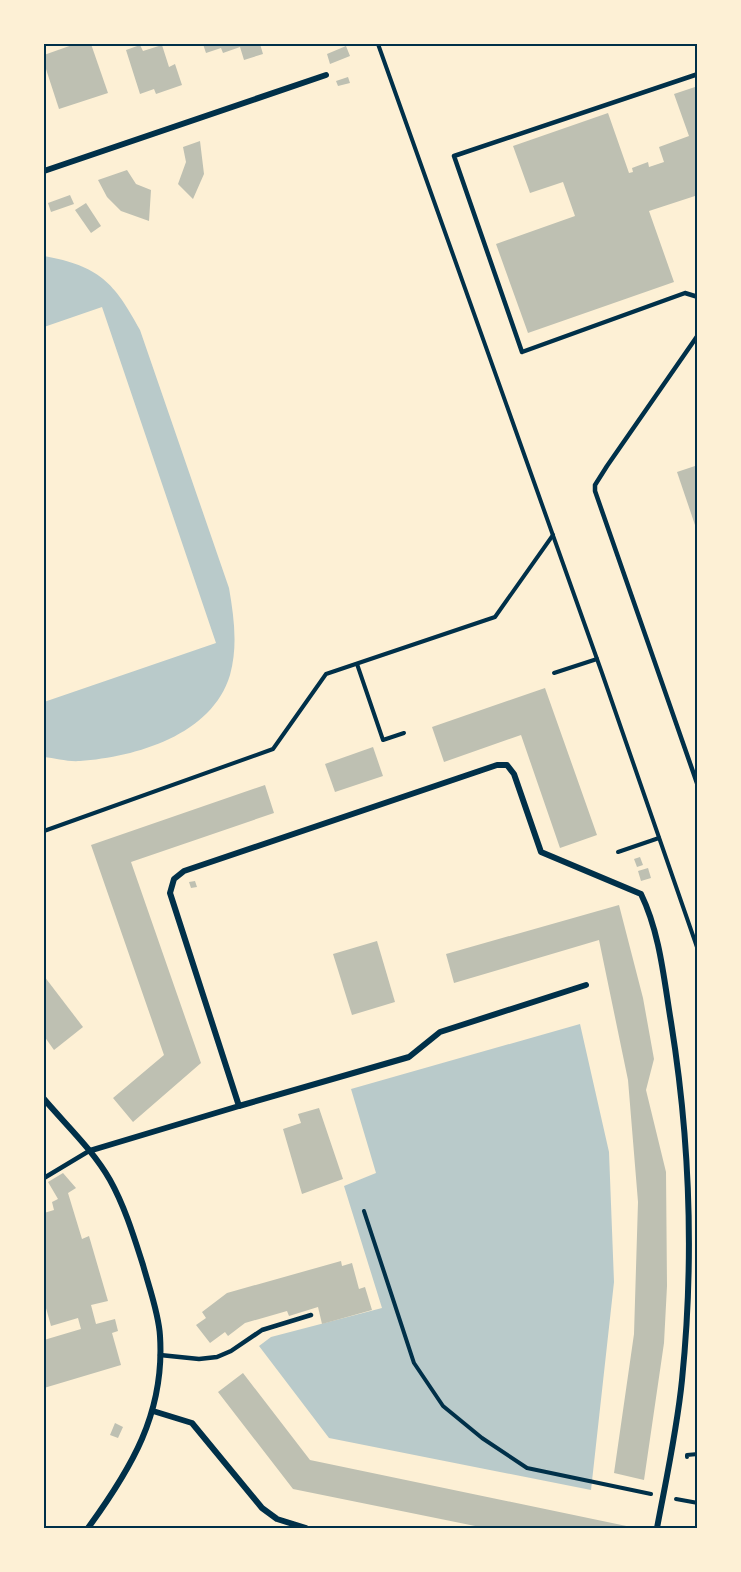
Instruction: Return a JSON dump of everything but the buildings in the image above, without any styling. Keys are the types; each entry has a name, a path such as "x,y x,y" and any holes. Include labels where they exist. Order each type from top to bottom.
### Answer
{"street":[{"path":"44,171 326,75"},
{"path":"239,1106 170,893 174,879 184,871 488,768 507,765 514,774 541,852 641,894 647,907 663,971 682,1090 690,1233 682,1381 657,1528"},
{"path":"89,1151 409,1057 440,1032 586,985"},
{"path":"44,1099 89,1151 110,1180 131,1227 160,1334 160,1355 153,1411 132,1464 88,1528"},
{"path":"153,1411 192,1423 262,1508 286,1523 306,1528"}],"lane":[{"path":"698,74 454,156 522,352 686,294 698,297"},
{"path":"698,335 595,484 595,491 698,786"},
{"path":"44,1178 89,1151"},
{"path":"160,1355 199,1359 217,1357 262,1330 311,1315"}],"path":[{"path":"378,44 597,658 698,950"},
{"path":"44,831 273,749 326,674 495,617 553,535"},
{"path":"554,673 597,658"},
{"path":"357,664 383,740 404,733"},
{"path":"618,852 659,838"},
{"path":"364,1211 414,1363 443,1406 482,1438 527,1468 663,1496"},
{"path":"676,1499 698,1503"}],"shaded area":[{"path":"44,256 79,265 103,279 122,300 140,330 229,588 234,621 235,642 230,675 221,696 207,713 189,728 169,739 147,748 102,759 80,761 44,757 44,702 216,643 102,307 44,327"},
{"path":"580,1024 609,1152 614,1282 591,1490 329,1438 259,1346 271,1337 382,1308 344,1186 376,1173 351,1089"}]}
